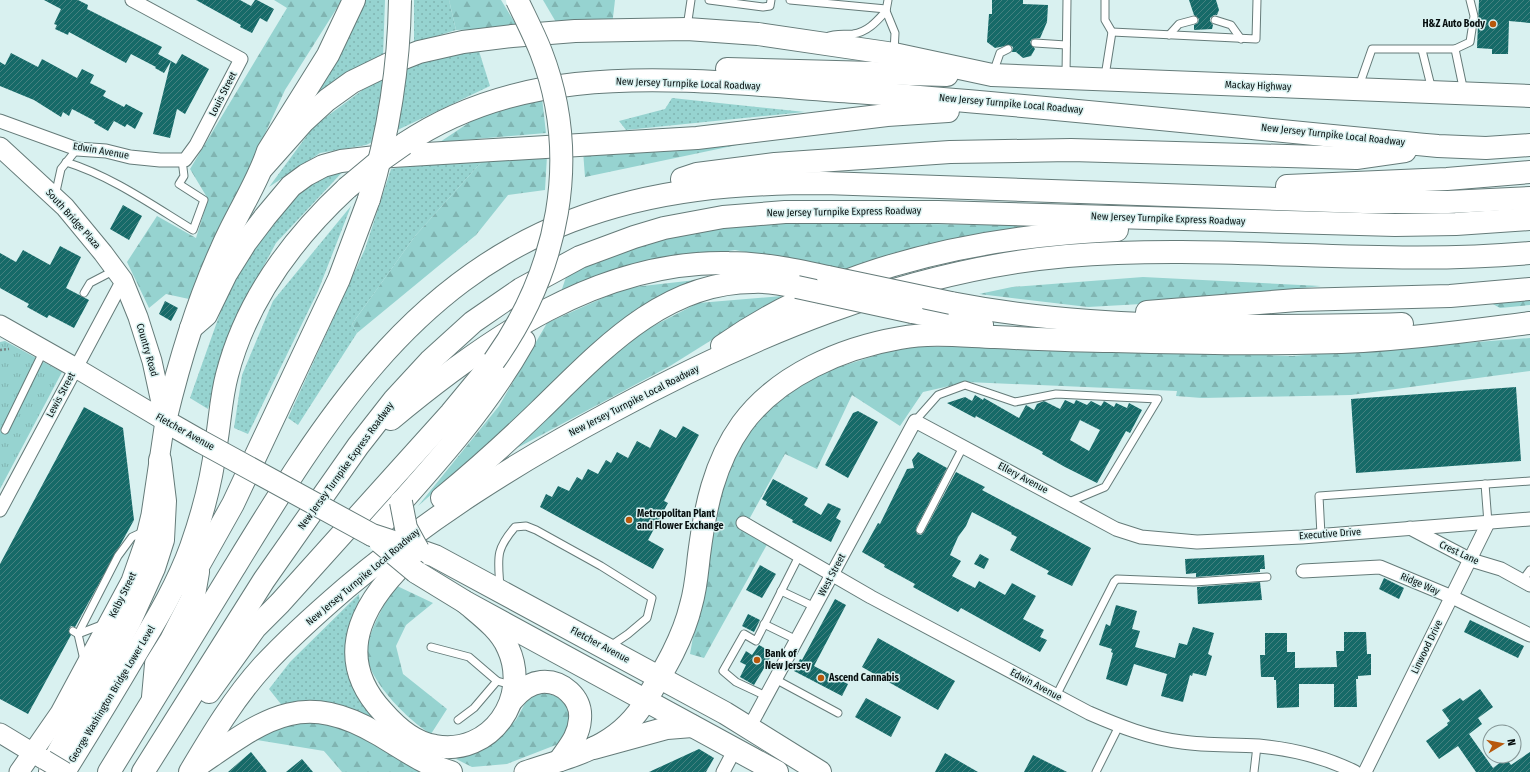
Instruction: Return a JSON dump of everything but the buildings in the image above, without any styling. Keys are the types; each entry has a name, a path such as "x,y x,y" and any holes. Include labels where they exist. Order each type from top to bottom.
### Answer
{"highway":[{"path":"165,421 179,364 221,250 263,167 268,151 334,44 354,0"},
{"path":"159,615 182,595 200,566 233,504 339,279 361,223 382,152 394,81 399,33 400,0"},
{"path":"372,535 451,446 481,408 509,368 530,331 545,297 561,250 565,211 561,174 559,124 552,88 542,53 517,0"},
{"path":"263,167 309,117 340,90 377,68 419,52 448,44 512,36 575,31 687,29 723,31 816,42 894,54 989,75"},
{"path":"519,94 574,73 617,68 989,75"},
{"name":"Mackay Highway","path":"989,75 1104,81 1530,96"},
{"name":"New Jersey Turnpike Local Roadway","path":"159,615 186,559 202,514 213,466 227,375 244,325 263,288 283,258 347,188 377,162 404,144 433,125 465,110 519,94 565,85 601,82 691,82 918,96 1163,118 1438,146 1486,148 1530,145"},
{"path":"191,328 206,315 235,257 264,217 284,194 306,175 323,166 341,161 376,157 696,138 887,115 933,111 988,113 1109,123 1163,118"},
{"path":"109,772 309,448 353,388 391,345 440,300 501,256 551,230 697,174 775,164 849,157 950,152 1039,150 1356,158 1438,146"},
{"path":"1192,196 1243,187 1433,180 1530,172"},
{"path":"144,772 159,748 204,700 255,628 280,603 451,413 494,361 522,316 542,271 555,224 561,174"},
{"path":"618,205 677,192 766,183 825,183 1419,203 1478,202 1530,198"},
{"name":"New Jersey Turnpike Express Roadway","path":"159,748 241,614 358,446 409,382 447,344 484,314 521,289 580,257 664,228 694,222 754,214 845,210 1425,225 1530,219"},
{"path":"679,377 751,326 778,311 838,284 903,264 963,249 1032,237 1090,232 1173,228 1234,221"},
{"name":"New Jersey Turnpike Local Roadway","path":"185,771 236,700 266,663 312,618 382,558 434,518 485,483 576,430 679,377 768,337 866,300 933,279 1020,262 1067,256 1132,253 1419,258 1481,257 1530,253"},
{"path":"465,602 498,633 508,646 513,666 502,720 486,736 470,744 445,747 426,744 401,730 378,707 367,691 359,675 356,656 357,640 362,624 374,598 397,568 419,548 467,513 533,472 610,428 675,395 759,356 803,338 886,308 968,283 1020,262"},
{"path":"358,446 442,378 492,342 559,305 610,283 656,270 680,266 729,263 775,267 951,303 1023,315 1087,331"},
{"path":"382,558 430,508 476,469 539,411 601,350 645,317 685,296 720,285 753,282 798,287 912,312 991,326 1087,331 1129,314 1269,302 1450,296 1530,289"},
{"path":"646,700 660,677 684,627 691,605 706,510 719,465 743,423 757,405 774,391 804,371 834,357 876,343 900,338 939,335 1087,331 1131,325 1221,326 1411,324 1488,329 1530,323"},
{"name":"Fletcher Avenue","path":"165,421 372,535 427,553 607,648 749,728 820,772"},
{"path":"43,761 54,760 140,601 154,568 163,540 165,500 160,460"},
{"path":"401,502 403,520 408,532 427,553"},
{"name":"Fletcher Avenue","path":"372,535 416,572 465,602 777,772"},
{"path":"153,700 156,664 171,640 194,595 200,566"},
{"path":"185,771 280,603"},
{"name":"George Washington Bridge Lower Level","path":"65,772 159,615"},
{"path":"508,689 546,682 561,686 575,698 580,708 579,727 573,741 560,760"},
{"path":"185,771 263,724 290,714 315,711 336,714 356,722 429,764 451,772"},
{"path":"594,748 661,729 692,726"}],"main road":[{"name":"South Bridge Plaza","path":"0,146 55,196 85,230 119,275"},
{"name":"Country Road","path":"119,275 152,361 165,421"},
{"name":"Fletcher Avenue","path":"0,325 165,421"},
{"name":"Kelby Street","path":"19,772 43,761 60,713 131,581 147,530 160,460 165,421"},
{"path":"526,772 594,748 611,739 625,729 646,700"},
{"path":"0,733 43,761 65,772"}],"street":[{"name":"Louis Street","path":"132,0 241,59 191,154 185,160 182,160"},
{"name":"Edwin Avenue","path":"0,121 77,149 106,151 138,157 182,160"},
{"name":"Lewis Street","path":"0,510 76,368 119,275"},
{"name":"Ellery Avenue","path":"915,421 1069,502 1116,529 1131,534"},
{"name":"West Street","path":"749,728 915,421"},
{"name":"Executive Drive","path":"1131,534 1169,541 1197,542 1321,535 1530,519"},
{"name":"Edwin Avenue","path":"743,523 799,556 1056,696 1119,726 1150,736 1182,742 1284,748 1314,756 1355,772"},
{"name":"Linwood Drive","path":"1365,772 1488,523"},
{"name":"Crest Lane","path":"1410,528 1471,560 1501,569 1526,583"},
{"name":"Ridge Way","path":"1303,571 1380,567 1452,597 1530,635"},
{"path":"723,772 736,749"}],"lane":[{"path":"687,29 691,0"},
{"path":"708,0 763,8 770,6 771,0"},
{"path":"790,0 886,10"},
{"path":"816,42 835,33 854,34 872,27 886,10 888,0"},
{"path":"1066,79 1068,0"},
{"path":"1104,81 1112,32 1105,20 1106,0"},
{"path":"1112,32 1256,39 1257,0"},
{"path":"1358,90 1372,49 1455,50 1470,42 1474,16 1470,0"},
{"path":"886,10 895,33 894,54"},
{"path":"1169,35 1180,24 1194,20"},
{"path":"1215,20 1231,25 1241,39"},
{"path":"1035,43 1066,45"},
{"path":"989,75 1000,53 1008,49"},
{"path":"1422,50 1432,92"},
{"path":"1455,50 1465,94"},
{"path":"55,196 61,169 77,149"},
{"path":"66,162 104,178 193,230 204,200 179,184 184,176 182,160"},
{"path":"84,293 90,283 119,275"},
{"path":"4,430 44,350"},
{"path":"915,421 938,395 965,385 1015,402 1056,394 1158,399 1105,487 1069,502"},
{"path":"920,530 963,447"},
{"path":"1321,535 1319,496 1530,481"},
{"path":"1485,484 1488,523"},
{"path":"500,591 498,556 506,538 515,528 526,526 536,530 601,566 652,598 647,618 628,634 607,648"},
{"path":"75,632 118,556 132,537 147,530"},
{"path":"766,696 736,682 723,671 744,634 756,641 799,556"},
{"path":"1526,583 1530,570"},
{"path":"1056,696 1114,582 1117,579 1194,582 1267,577"},
{"path":"781,591 815,607"},
{"path":"75,632 110,622"},
{"path":"764,624 797,640"},
{"path":"75,632 82,646 85,668"},
{"path":"431,647 470,656 508,689 474,708 458,720"},
{"path":"775,679 838,713"},
{"path":"1096,772 1119,726"},
{"path":"1254,772 1257,746"}],"green space":[{"path":"274,0 342,0 285,90 189,299 166,294 149,308 127,262 157,216 196,238 208,199 190,169 287,8"},
{"path":"363,0 385,0 383,57 312,98"},
{"path":"414,0 449,0 456,30 414,43"},
{"path":"449,0 501,0 518,28 456,30"},
{"path":"543,0 615,0 612,26 560,29"},
{"path":"478,48 490,86 366,145 320,153 269,187 314,126 380,77 410,63"},
{"path":"542,98 546,133 440,142 482,114"},
{"path":"672,98 805,112 626,130 619,121 665,109"},
{"path":"756,141 585,177 583,151"},
{"path":"547,156 545,190 508,195 476,235 357,333 352,324 415,236 485,158"},
{"path":"485,158 415,236 352,324 357,333 298,425 288,418 365,249 391,169 422,163"},
{"path":"348,166 276,243 232,325 208,409 190,398 229,288 279,210 317,179"},
{"path":"351,206 318,291 248,434 234,428 242,375 273,301"},
{"path":"767,223 1045,225 859,273 735,250 641,264 561,292 567,274 677,233"},
{"path":"1143,277 1321,286 1177,302 1088,307 979,294 1012,287"},
{"path":"696,280 612,330 533,406 418,506 499,406 547,323 625,288"},
{"path":"782,296 670,366 517,448 630,338 698,303"},
{"path":"1530,296 1530,305 1500,308 1489,302"},
{"path":"1530,338 1530,371 1351,395 1202,398 1176,396 1177,391 967,382 923,392 900,426 852,395 817,469 785,454 746,525 770,539 704,658 690,654 718,496 746,429 811,376 902,347 1007,346 1292,356"},
{"path":"5,341 62,372 0,489 0,342"},
{"path":"395,585 433,603 406,625 396,646 403,674 447,709 431,734 412,720 390,698 373,674 369,663 367,652 373,627"},
{"path":"359,594 360,605 348,656 387,729 284,708 269,689 290,662"},
{"path":"546,693 567,700 573,717 566,741 507,764 472,767 456,759 490,744 516,720 529,696"},
{"path":"324,719 359,732 426,772 342,772 324,751 257,740 280,724"}],"place":[{"name":"H&Z Auto Body","path":"1493,24"},
{"name":"Metropolitan Plant and Flower Exchange","path":"629,520"},
{"name":"Bank of New Jersey","path":"757,660"},
{"name":"Ascend Cannabis","path":"821,678"}]}
